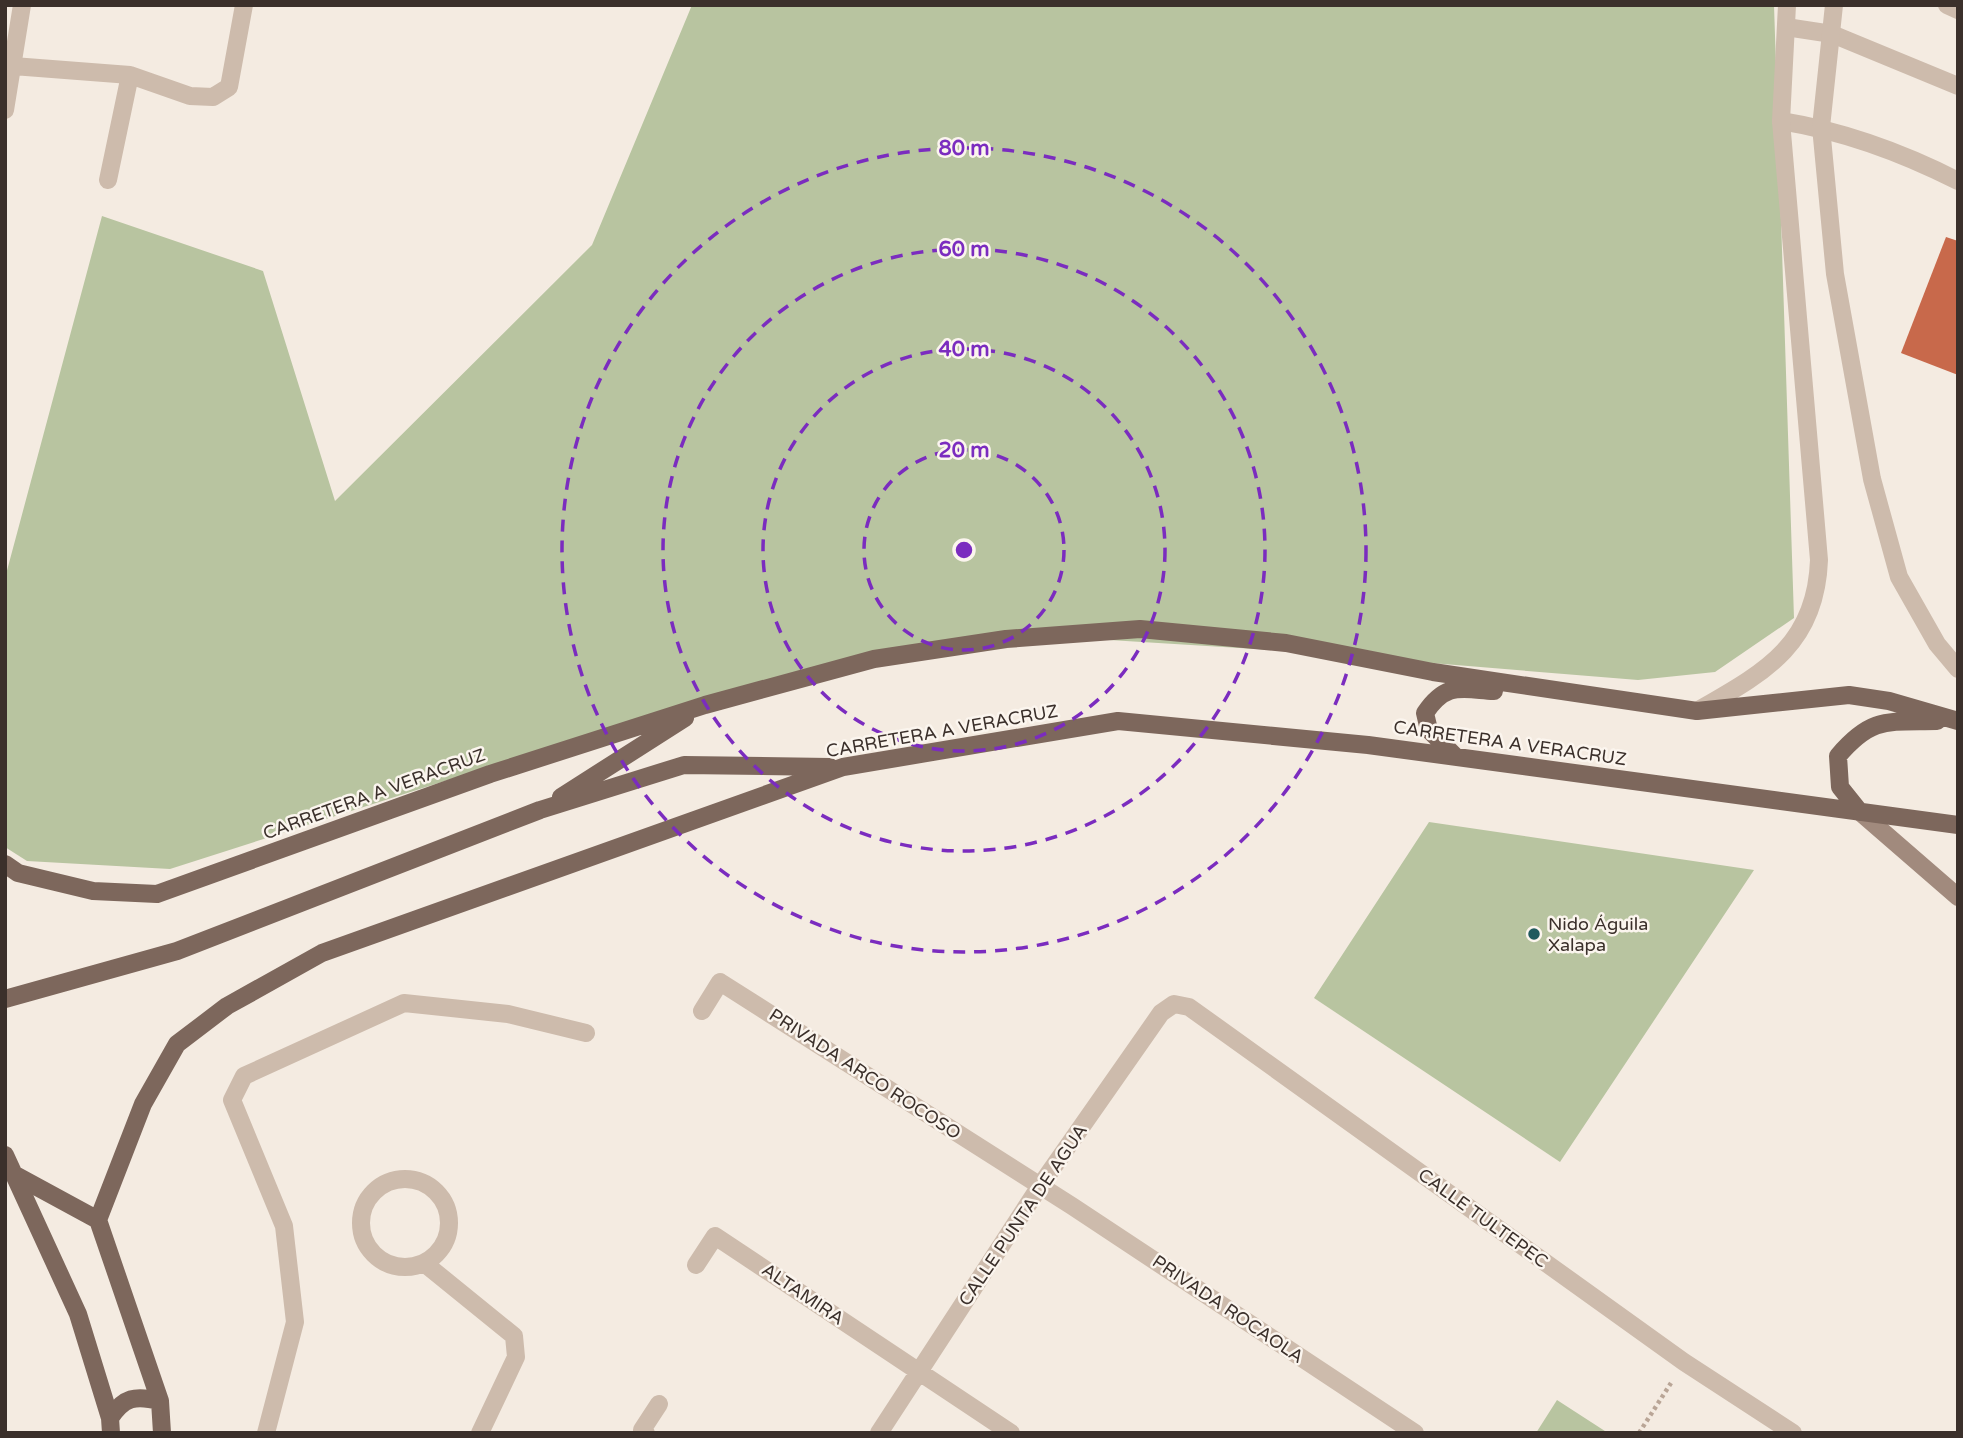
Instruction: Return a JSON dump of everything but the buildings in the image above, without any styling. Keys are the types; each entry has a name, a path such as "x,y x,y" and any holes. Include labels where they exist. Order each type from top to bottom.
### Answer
{"main road":[{"name":"CARRETERA A VERACRUZ","path":"5,864 18,873 93,891 157,894 490,774 705,705 874,659 1006,639 1140,629 1286,643 1433,671 1696,711 1849,695 1889,701 1958,721"},
{"path":"1456,757 1429,730 1426,713 1438,695 1457,689 1564,691"},
{"path":"540,810 705,705"},
{"name":"CARRETERA A VERACRUZ","path":"98,1220 144,1104 177,1044 227,1006 322,953 843,767 1118,721 1456,757 1958,825"},
{"path":"1860,811 1840,787 1838,756 1857,734 1882,722 1958,721"},
{"path":"5,999 177,951 540,810 684,765 843,767"},
{"path":"5,1155 17,1176 78,1314 111,1425"},
{"path":"17,1176 98,1220 160,1401 162,1433"},
{"path":"111,1425 120,1403 141,1396 160,1401"}],"street":[{"path":"5,110 22,5"},
{"path":"13,66 130,75 190,96 213,97 229,87 244,5"},
{"path":"1696,711 1757,677 1785,654 1818,585 1819,560 1781,121 1787,5"},
{"path":"1834,5 1821,127 1835,274 1872,479 1899,577 1937,644 1958,669"},
{"path":"1947,5 1958,10"},
{"path":"1786,27 1832,34 1958,86"},
{"path":"108,180 130,75"},
{"path":"1781,121 1821,127 1874,144 1958,181"},
{"path":"1860,811 1958,897"},
{"name":"PRIVADA ARCO ROCOSO","path":"702,1011 720,982 1040,1186"},
{"path":"266,1433 295,1322 284,1226 232,1100 244,1076 404,1003 508,1014 586,1033"},
{"name":"CALLE PUNTA DE AGUA","path":"880,1433 1040,1186 1161,1013 1174,1004"},
{"name":"CALLE TULTEPEC","path":"1174,1004 1189,1007 1684,1362 1793,1433"},
{"path":"424,1263 445,1242 448,1213 443,1199 419,1182 390,1181 368,1199 362,1212 360,1226 371,1252 396,1266 424,1263 514,1336 516,1357 480,1433"},
{"name":"PRIVADA ROCAOLA","path":"1040,1186 1415,1433"},
{"name":"ALTAMIRA","path":"696,1265 715,1236 919,1372"},
{"path":"919,1372 1011,1433"},
{"path":"646,1433 642,1430 659,1404"}],"path":[{"path":"1639,1433 1684,1362"}],"green space":[{"path":"692,5 1774,5 1794,618 1715,672 1638,680 1273,650 995,633 723,692 170,869 27,861 5,847 5,578 102,216 263,271 335,501 592,245"},
{"name":"Nido Águila Xalapa","path":"1429,822 1754,870 1560,1162 1314,998"},
{"path":"1557,1400 1608,1433 1536,1433"}],"place":[{"name":"Nido Águila Xalapa","path":"1534,934"}]}
